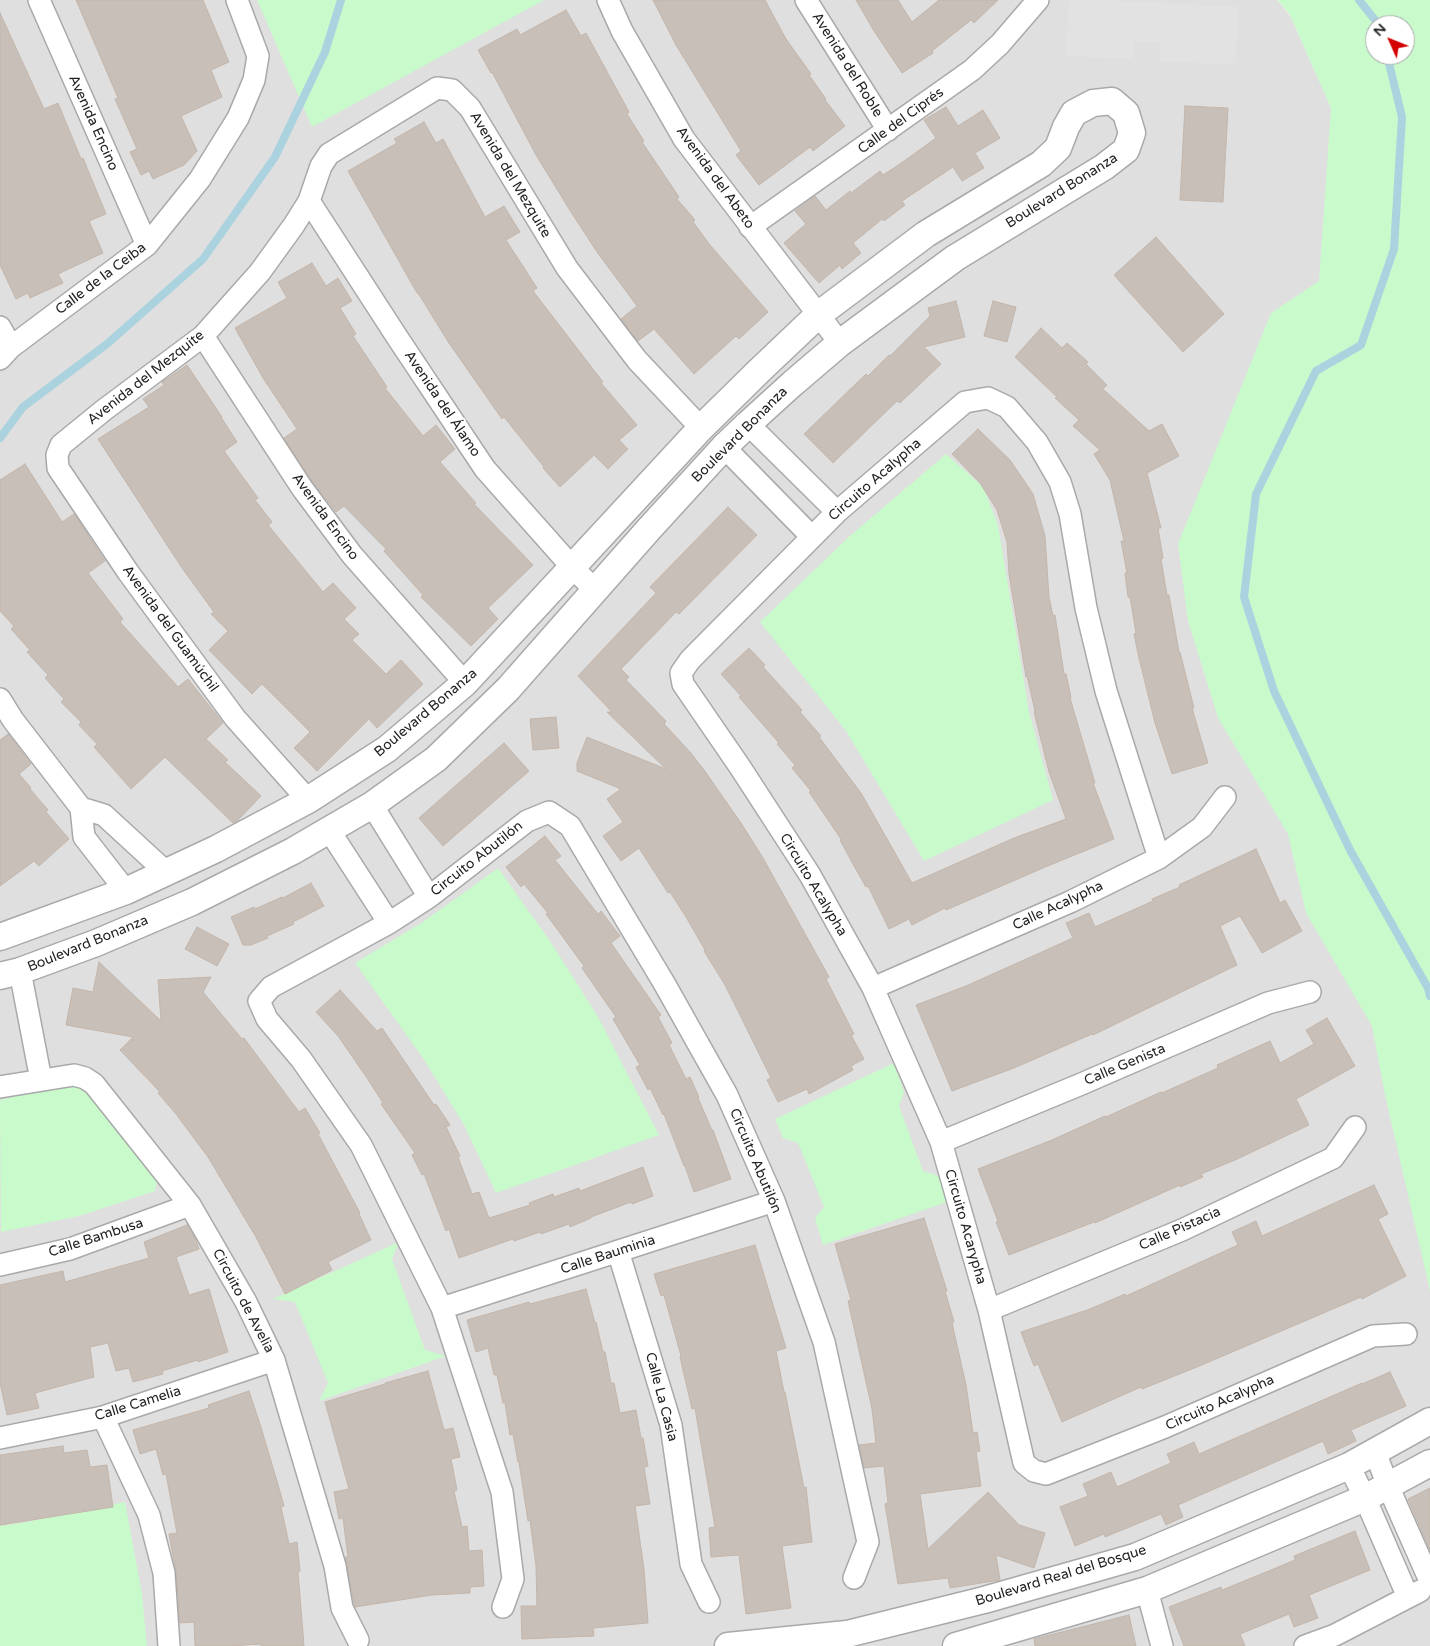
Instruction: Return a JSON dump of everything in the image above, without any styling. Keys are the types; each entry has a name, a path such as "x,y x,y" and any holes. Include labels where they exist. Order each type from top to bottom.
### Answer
{"street":[{"name":"Avenida Encino","path":"39,0 147,245"},
{"name":"Calle de la Ceiba","path":"5,353 147,245 200,179 238,118 254,80 258,56 237,0"},
{"name":"Avenida del Abeto","path":"608,0 622,31 684,139 840,344"},
{"name":"Avenida del Roble","path":"806,0 888,130"},
{"name":"Calle del Ciprés","path":"750,228 972,70 1000,44 1038,0"},
{"name":"Avenida del Mezquite","path":"61,445 104,410 203,336 260,272 294,225 308,201 321,166 329,154 437,88 452,90 470,108 567,268 637,360 701,428"},
{"name":"Boulevard Bonanza","path":"0,937 126,891 216,849 308,800 387,749 465,683 701,428 818,315 926,234 1041,164 1058,148 1074,113 1093,103 1112,101 1126,112 1132,133 1126,150 1104,167 955,258 840,344 748,424 724,447 649,529 508,689 436,759 372,805 330,830 293,851 192,902 96,943 10,974"},
{"name":"Avenida del Álamo","path":"308,201 485,469 596,591"},
{"path":"0,327 5,353"},
{"name":"Avenida Encino","path":"203,336 302,488 352,555 465,683"},
{"name":"Circuito Acalypha","path":"873,988 810,875 740,767 683,684 681,673 690,660 811,536 965,402 988,398 1007,407 1037,442 1060,482 1070,514 1086,608 1106,691 1159,858"},
{"path":"748,424 837,512"},
{"name":"Avenida del Guamúchil","path":"61,445 57,455 58,468 128,572 235,718 308,800"},
{"path":"724,447 811,536"},
{"path":"0,699 13,720 81,808 84,836 126,891"},
{"name":"Calle Acalypha","path":"873,988 1070,902 1159,858 1202,827 1225,797"},
{"path":"372,805 429,897"},
{"path":"81,808 104,815 166,872"},
{"name":"Circuito Abutilón","path":"503,1607 513,1579 502,1492 442,1308 361,1146 301,1059 267,1019 259,1001 271,987 389,923 429,897 526,821 549,812 570,826 664,983 727,1095 774,1201 824,1342 868,1542 854,1578"},
{"path":"330,830 389,923"},
{"path":"10,974 41,1080"},
{"name":"Circuito Acarypha","path":"873,988 941,1142 989,1310 1024,1463 1034,1471"},
{"name":"Calle Genista","path":"941,1142 1070,1089 1268,1003 1310,992"},
{"name":"Circuito de Avelia","path":"1,1084 74,1075 94,1084 190,1205 246,1302 274,1360 335,1566 342,1608 358,1640"},
{"name":"Calle Pistacia","path":"989,1310 1182,1230 1333,1158 1356,1127"},
{"name":"Calle Bauminia","path":"442,1308 774,1201"},
{"name":"Calle Bambusa","path":"0,1265 70,1249 190,1205"},
{"name":"Calle La Casia","path":"618,1251 671,1425 691,1564 709,1602"},
{"name":"Circuito Acalypha","path":"1034,1471 1046,1474 1165,1427 1373,1336 1406,1334"},
{"name":"Calle Camelia","path":"0,1438 103,1416 274,1360"},
{"path":"103,1416 149,1515 164,1573 169,1646"},
{"name":"Boulevard Real del Bosque","path":"728,1646 848,1634 984,1600 1135,1557 1349,1466 1430,1421"},
{"path":"1375,1452 1430,1581"},
{"path":"956,1646 1147,1590 1365,1498 1430,1463"},
{"path":"1349,1466 1365,1498 1408,1598"},
{"path":"1305,1646 1336,1641 1430,1586"},
{"path":"1147,1590 1162,1646"}],"shaded area":[{"path":"0,0 1277,0 1291,17 1332,110 1372,1022 1430,1274 1430,1646 0,1646"},
{"path":"1069,0 1239,7 1235,65 1159,61 1160,43 1134,42 1133,59 1066,56"}],"green space":[{"path":"257,0 544,0 312,127"},
{"path":"1278,0 1430,0 1430,1291 1385,1095 1372,1026 1306,913 1288,834 1218,718 1188,621 1178,544 1271,313 1319,281 1331,108 1290,15"},
{"path":"946,454 983,487 998,525 1029,712 1053,800 924,861 846,731 760,622 851,535"},
{"path":"498,868 550,941 598,1017 659,1135 496,1193 464,1125 425,1061 355,963 423,922"},
{"path":"894,1063 904,1092 899,1106 923,1171 942,1177 950,1201 823,1245 815,1218 824,1207 798,1143 783,1138 775,1119"},
{"path":"72,1083 89,1088 158,1176 155,1191 79,1216 1,1232 0,1100"},
{"path":"399,1242 392,1259 425,1350 446,1356 319,1401 328,1383 295,1302 273,1299"},
{"path":"125,1502 142,1594 147,1646 0,1646 0,1526"}],"building":[{"path":"76,0 203,0 229,62 211,70 222,97 181,116 197,151 184,165 153,179 149,171 141,175 130,152 137,149 115,99 118,98"},
{"path":"653,0 765,0 786,39 811,74 809,75 825,100 845,126 813,151 810,147 759,185 736,155 741,151 676,45"},
{"path":"856,0 898,0 912,22 939,0 998,0 974,23 971,20 932,51 933,53 902,73"},
{"path":"566,10 581,36 586,33 629,112 627,114 644,141 642,142 679,197 677,199 695,220 693,222 710,245 768,312 739,339 736,336 694,374 654,329 638,341 621,319 637,306 597,252 571,212 536,155 492,72 478,50 517,29 520,35"},
{"path":"0,13 44,109 58,103 106,214 89,221 103,253 58,274 63,283 30,298 28,293 16,299 0,265"},
{"path":"1185,106 1228,108 1223,202 1180,200"},
{"path":"946,107 958,126 983,110 1000,138 975,153 984,168 962,181 953,167 902,201 905,205 884,221 882,219 853,243 861,253 842,269 840,265 819,283 784,243 806,224 795,211 815,196 826,210 880,171 883,175 900,164 936,138 924,120"},
{"path":"424,122 436,143 443,139 485,217 504,206 520,232 506,240 537,288 533,291 603,382 601,383 637,425 619,440 628,449 608,469 594,455 560,487 543,468 504,417 502,419 449,343 417,293 348,171 397,143 394,139"},
{"path":"1156,237 1224,314 1183,352 1114,275"},
{"path":"312,263 326,286 338,278 352,301 340,308 356,334 353,336 387,387 385,388 423,436 436,425 455,449 440,462 476,503 474,504 533,565 488,608 498,619 471,646 421,597 423,595 384,551 386,549 344,506 336,512 312,481 284,438 297,429 263,378 235,328 287,298 278,282"},
{"path":"956,301 965,337 924,347 941,364 900,403 897,401 833,463 804,434 866,374 868,376 890,356 930,316 928,308"},
{"path":"993,301 1016,307 1007,342 984,336"},
{"path":"1041,328 1062,348 1067,343 1088,362 1086,364 1107,385 1103,389 1149,431 1162,424 1179,456 1147,473 1161,528 1158,528 1167,595 1169,595 1179,652 1194,708 1192,708 1208,763 1172,774 1155,723 1139,658 1130,597 1128,597 1125,573 1127,573 1121,541 1124,541 1110,480 1094,454 1100,450 1073,426 1079,420 1015,357"},
{"path":"187,365 237,442 224,451 258,498 255,500 272,522 268,525 323,592 333,583 356,608 344,619 359,634 352,640 386,674 401,660 423,684 377,728 369,719 317,771 294,748 310,732 262,684 252,694 209,650 228,631 211,614 214,612 182,568 98,439 149,407 143,399 164,385 162,382"},
{"path":"978,429 1010,460 1033,494 1045,536 1049,597 1053,616 1055,615 1064,674 1066,674 1070,698 1095,783 1093,783 1114,839 946,910 945,908 912,925 909,919 889,929 868,886 866,887 841,839 809,792 811,791 792,768 795,765 777,744 779,743 739,697 741,696 721,674 749,648 765,665 763,667 802,710 800,712 821,736 819,737 861,793 912,883 1014,838 1066,819 1049,772 1026,677 1009,574 1007,542 997,510 980,483 952,454"},
{"path":"25,464 62,522 74,514 105,561 88,573 123,619 120,622 178,687 188,679 223,723 206,739 228,760 225,762 261,796 237,821 233,823 165,757 131,789 94,747 97,744 79,725 81,722 61,702 64,699 45,678 48,675 27,652 30,650 11,629 14,626 0,611 0,480"},
{"path":"728,507 757,535 679,614 676,612 621,669 629,677 626,680 666,721 664,724 704,770 763,858 829,977 826,979 854,1034 851,1035 864,1059 851,1066 853,1070 809,1094 807,1089 778,1102 767,1080 771,1078 725,985 670,892 668,893 639,848 621,861 603,836 623,822 607,799 621,789 577,771 577,763 587,737 666,769 607,712 612,712 578,676 656,593 650,587"},
{"path":"556,717 559,748 533,750 530,719"},
{"path":"8,734 31,764 19,774 48,810 46,812 69,839 39,866 34,861 0,886 0,740"},
{"path":"504,743 529,771 443,846 419,818"},
{"path":"545,836 561,856 555,860 598,914 601,911 620,936 611,943 661,1015 658,1017 672,1043 669,1045 686,1079 690,1077 713,1130 731,1179 694,1192 664,1114 636,1067 640,1065 613,1019 616,1017 582,968 584,966 546,914 548,913 524,884 521,887 506,867"},
{"path":"1256,849 1280,903 1285,900 1302,931 1262,953 1240,916 1220,926 1237,965 1093,1035 1014,1068 952,1091 916,1005 966,986 1073,938 1066,923 1089,913 1095,927 1153,901 1152,899 1180,887 1179,885"},
{"path":"311,883 324,906 293,922 294,924 267,936 268,938 251,945 243,945 231,917 283,898"},
{"path":"197,927 229,944 217,966 185,949"},
{"path":"99,962 161,1021 158,980 211,977 203,992 242,1039 244,1038 299,1112 305,1108 320,1133 318,1134 360,1213 371,1240 328,1262 332,1270 285,1294 256,1237 208,1157 158,1093 160,1092 120,1050 133,1037 66,1025 73,988 93,992"},
{"path":"340,990 377,1031 382,1028 434,1105 436,1104 450,1125 446,1127 460,1156 458,1157 472,1194 479,1192 489,1218 530,1205 529,1203 553,1194 554,1197 579,1188 580,1191 643,1167 653,1196 632,1204 631,1202 570,1227 569,1224 541,1234 540,1232 514,1241 513,1239 459,1258 449,1229 446,1231 424,1174 422,1175 412,1155 415,1153 338,1036 316,1012"},
{"path":"1327,1018 1355,1066 1296,1099 1309,1125 1201,1174 1203,1177 1180,1187 1180,1185 1095,1223 1009,1255 978,1169 1162,1093 1218,1068 1217,1065 1270,1041 1280,1063 1314,1044 1306,1030"},
{"path":"1374,1185 1388,1214 1378,1219 1406,1276 1362,1299 1361,1297 1142,1389 1141,1387 1062,1422 1038,1364 1034,1366 1021,1332 1090,1309 1125,1294 1126,1296 1238,1245 1232,1232 1256,1221 1262,1236"},
{"path":"924,1218 947,1291 945,1291 954,1322 952,1323 966,1385 973,1433 977,1432 980,1451 976,1452 981,1486 920,1494 928,1549 988,1492 1019,1525 1045,1533 1034,1568 996,1555 1000,1580 950,1588 948,1578 898,1584 885,1504 888,1503 884,1466 864,1468 859,1445 876,1443 872,1409 848,1301 851,1300 835,1244"},
{"path":"187,1225 199,1249 176,1257 189,1295 209,1289 228,1352 162,1371 163,1374 133,1382 129,1368 116,1371 108,1343 90,1347 94,1377 35,1393 39,1408 7,1415 0,1383 0,1285 63,1271 65,1282 149,1258 144,1242"},
{"path":"755,1245 786,1348 776,1351 804,1488 806,1487 812,1542 782,1546 791,1608 746,1614 739,1555 711,1557 709,1528 715,1527 695,1408 692,1409 681,1356 664,1295 661,1296 654,1274"},
{"path":"586,1289 603,1352 605,1352 611,1383 614,1383 620,1413 636,1410 641,1438 643,1438 648,1466 644,1467 650,1504 635,1506 644,1569 648,1623 593,1628 594,1636 522,1639 521,1606 537,1606 536,1566 530,1520 528,1521 513,1434 510,1435 505,1403 503,1403 497,1375 494,1375 488,1348 476,1352 467,1320 529,1302 530,1304"},
{"path":"428,1371 444,1430 453,1428 460,1457 451,1459 457,1490 454,1491 462,1527 467,1526 469,1551 482,1550 484,1586 470,1587 470,1593 432,1595 355,1607 345,1557 348,1557 343,1518 339,1519 334,1492 349,1489 325,1402"},
{"path":"1390,1372 1406,1406 1351,1430 1356,1441 1328,1454 1323,1441 1178,1505 1183,1517 1166,1525 1161,1514 1105,1537 1104,1534 1075,1546 1060,1507 1088,1496 1083,1484 1111,1472 1117,1487 1171,1463 1167,1454 1194,1442 1199,1454"},
{"path":"249,1391 284,1506 281,1507 289,1544 297,1542 304,1646 261,1646 261,1644 195,1646 194,1622 180,1623 176,1572 169,1534 177,1533 166,1474 163,1475 156,1449 140,1454 133,1430 209,1408 208,1405"},
{"path":"63,1446 64,1453 87,1450 90,1467 107,1465 113,1507 0,1525 0,1455"},
{"path":"1430,1488 1430,1550 1408,1499"},
{"path":"1355,1531 1370,1570 1309,1595 1318,1618 1294,1627 1289,1614 1240,1634 1245,1646 1184,1646 1169,1607 1221,1587 1222,1590 1271,1570 1295,1560 1294,1556"},
{"path":"1129,1615 1136,1646 1035,1646 1034,1639"}],"waterway":[{"path":"0,438 23,407 107,344 203,259 275,157 325,52 341,0"},
{"path":"1359,0 1371,15"},
{"path":"1389,65 1402,117 1394,249 1361,345 1316,371 1256,494 1244,597 1274,691 1350,850 1428,988 1430,996"}]}
